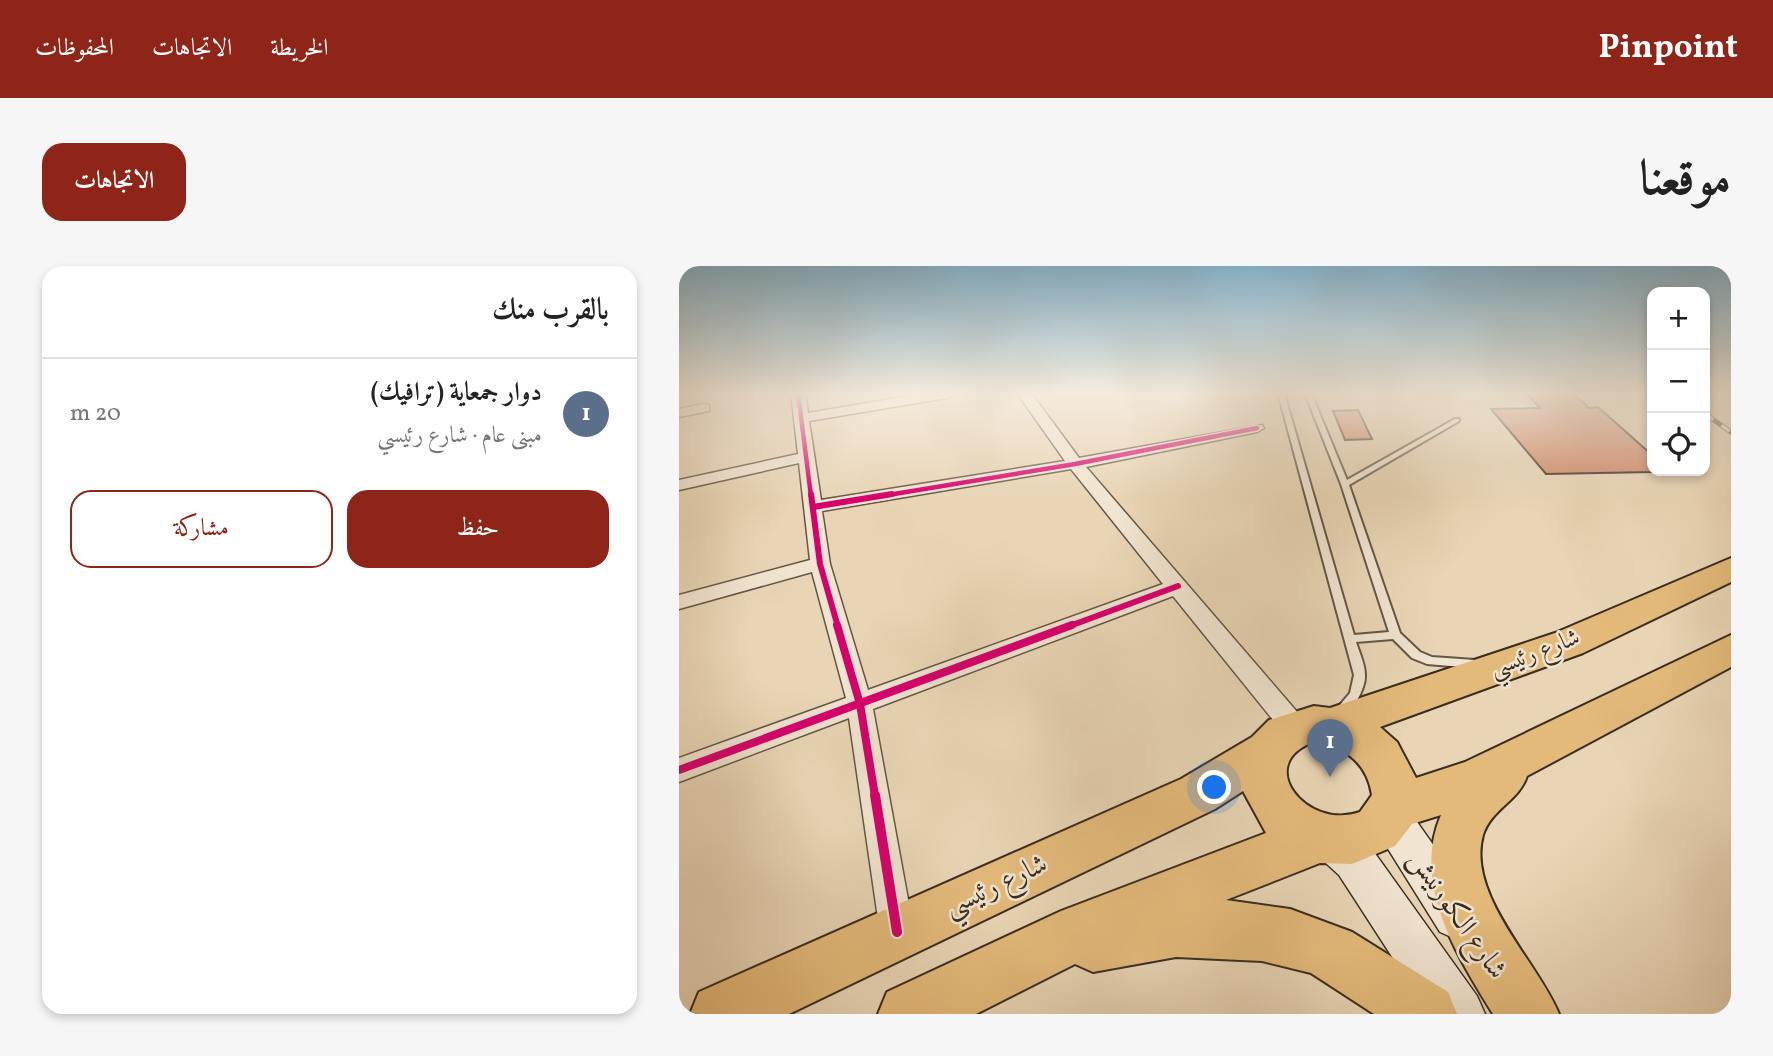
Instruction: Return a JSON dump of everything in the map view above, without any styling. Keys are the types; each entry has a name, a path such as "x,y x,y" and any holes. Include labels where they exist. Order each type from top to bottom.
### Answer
{"highway":[{"name":"شارع رئيسي","path":"721,1014 1198,794 1305,732 1569,643 1731,569"},
{"path":"909,1014 1155,900 1326,839 1366,835 1391,811 1472,781 1731,649"},
{"path":"1326,839 1288,823 1273,807 1262,778 1305,732 1363,737 1386,759 1394,778 1391,811"},
{"path":"1527,1014 1462,897 1456,879 1454,853 1458,832 1467,812 1507,774 1561,736"},
{"path":"1010,965 1105,940 1180,928 1277,935 1317,946 1365,972 1426,1014"}],"street":[{"path":"803,428 820,564 860,704 897,932"},
{"path":"1049,428 1075,464 1305,732"},
{"path":"813,507 1075,464 1257,428"},
{"path":"679,485 807,457"},
{"path":"679,602 820,564"},
{"path":"679,770 1178,586"},
{"name":"شارع الكورنيش","path":"1391,811 1527,1014"},
{"name":"شارع الكورنيش","path":"1326,839 1362,871 1459,1014"}],"lane":[{"path":"1291,428 1360,675 1360,686 1344,708 1305,732"},
{"path":"1322,428 1345,484 1395,635 1416,655 1431,661 1469,664 1524,659"},
{"path":"1345,484 1443,428"},
{"path":"1349,639 1395,635"}],"building":[{"path":"1340,428 1367,428 1372,439 1345,440"},
{"path":"1507,428 1622,428 1647,451 1647,472 1546,474"}],"railway":[{"path":"1725,428 1731,432"}],"cycle path":[{"path":"802,428 820,564 860,704 897,932"},
{"path":"813,507 1075,464 1257,428"},
{"path":"679,770 1178,586"}],"place":[{"name":"دوار جمعاية (ترافيك)","path":"1330,777"}]}
